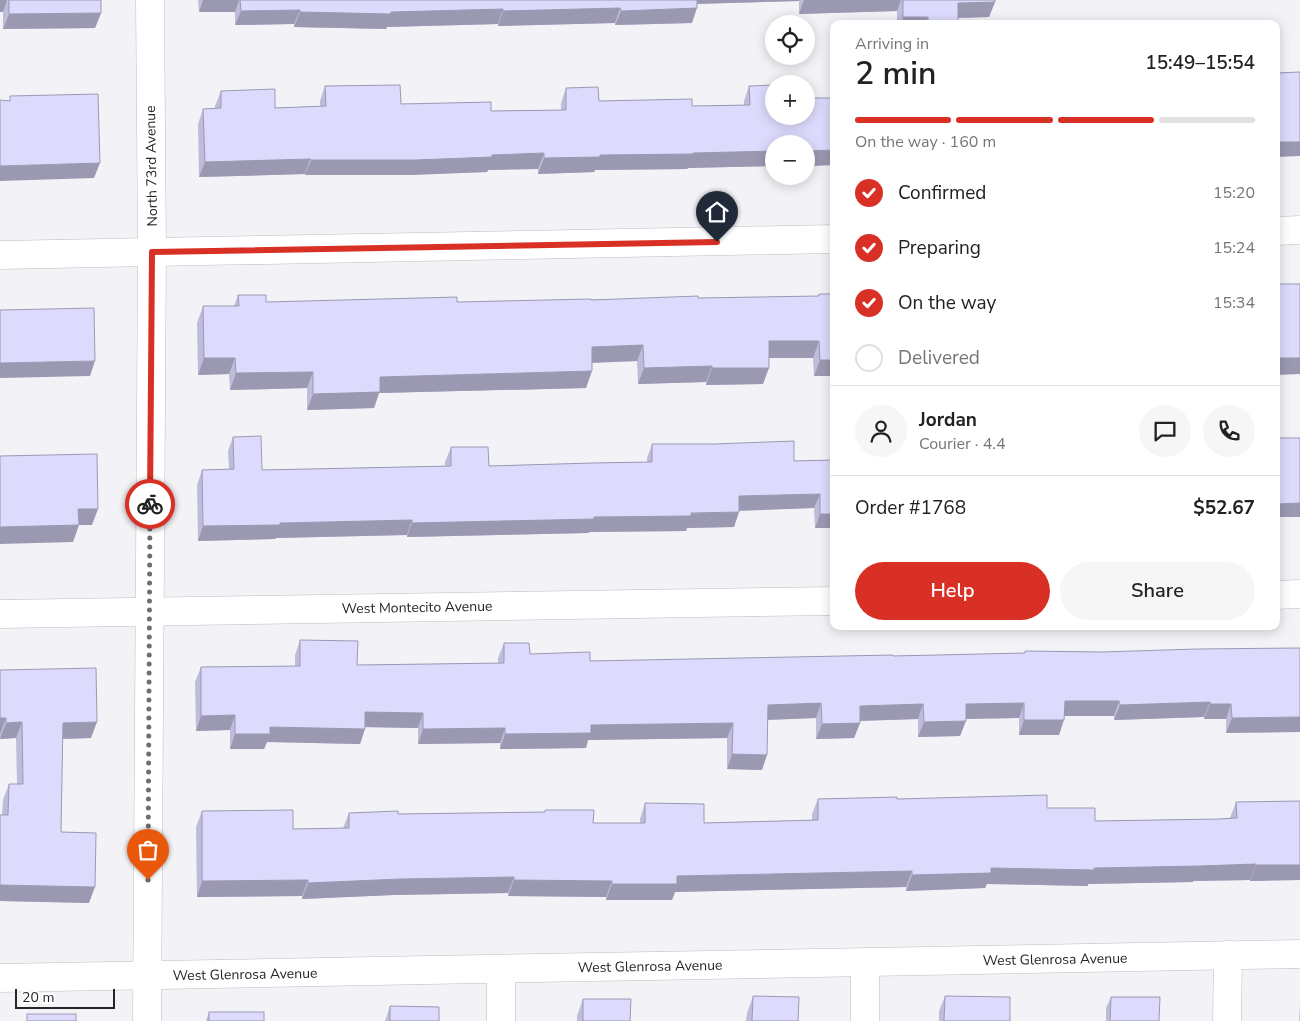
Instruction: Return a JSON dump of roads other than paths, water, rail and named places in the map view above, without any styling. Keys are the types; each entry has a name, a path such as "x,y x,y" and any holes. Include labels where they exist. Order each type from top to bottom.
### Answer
{"street":[{"name":"North 73rd Avenue","path":"147,1021 152,252 150,0"},
{"path":"1280,231 1300,230"},
{"path":"0,255 830,239"},
{"path":"1280,595 1300,594"},
{"name":"West Montecito Avenue","path":"0,614 830,601"},
{"name":"West Glenrosa Avenue","path":"0,978 1300,954"},
{"path":"1227,1021 1228,955"},
{"path":"865,963 865,1021"},
{"path":"501,969 501,1021"}]}
